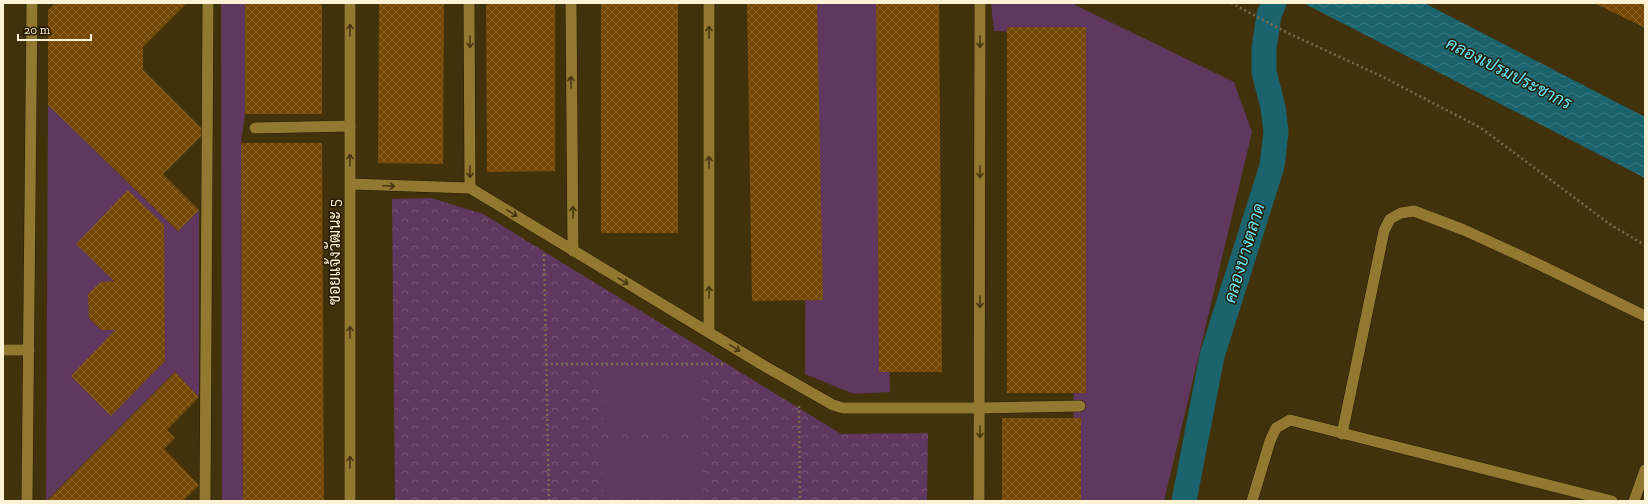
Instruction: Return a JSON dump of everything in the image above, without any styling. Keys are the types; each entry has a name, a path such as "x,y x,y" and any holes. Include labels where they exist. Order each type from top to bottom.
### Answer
{"street":[{"path":"27,501 32,3"},
{"path":"205,501 208,3"},
{"name":"ซอยแจ้งวัฒนะ 5","path":"350,3 350,501"},
{"path":"469,3 470,188"},
{"path":"571,3 573,251"},
{"path":"709,3 709,331"},
{"path":"980,3 980,501"},
{"path":"256,128 350,126"},
{"path":"350,184 470,188 709,331 824,402 843,408 1080,406"},
{"path":"1342,434 1384,231 1390,219 1401,213 1414,211 1464,230 1645,316"},
{"path":"3,350 29,350"},
{"path":"1252,501 1270,441 1276,428 1290,420 1612,501"},
{"path":"1634,501 1645,470"}],"path":[{"path":"1231,3 1257,15 1288,33 1379,75 1481,128 1611,225 1645,245"},
{"path":"544,233 549,501"},
{"path":"546,364 729,364"},
{"path":"799,387 800,501"}],"green space":[{"path":"221,3 245,3 245,114 241,143 243,501 222,501"},
{"path":"806,3 884,3 890,392 854,394 805,374"},
{"path":"991,3 1071,3 1234,82 1252,132 1164,501 1073,501 1076,34 994,31"},
{"path":"48,105 178,231 199,210 199,397 175,372 46,501"},
{"path":"431,198 483,214 841,434 928,433 927,501 395,501 392,199"},
{"path":"602,372 703,372 703,431 603,431"},
{"path":"602,440 703,440 703,499 603,499"}],"water":[{"name":"คลองเปรมประชากร","path":"1303,3 1424,3 1645,117 1645,178"}],"building":[{"path":"55,3 187,3 143,47 143,70 205,132 163,174 199,210 178,231 48,105 48,10"},
{"path":"245,3 322,3 322,114 245,114"},
{"path":"379,3 444,3 443,164 378,163"},
{"path":"486,3 555,3 555,171 487,172"},
{"path":"601,3 678,3 678,233 601,233"},
{"path":"747,3 817,3 823,300 752,301"},
{"path":"876,3 939,3 942,372 879,372"},
{"path":"1594,3 1645,3 1645,28"},
{"path":"1007,27 1086,27 1086,393 1007,393"},
{"path":"241,143 322,143 324,501 243,501"},
{"path":"128,190 164,225 165,361 111,416 71,376 115,330 101,330 89,318 88,294 101,282 114,281 76,244"},
{"path":"175,372 199,397 167,430 175,438 164,449 199,485 183,501 47,501"},
{"path":"1002,418 1081,418 1081,501 1002,501"}],"waterway":[{"name":"คลองบางตลาด","path":"1184,501 1212,356 1272,166 1276,132 1273,107 1264,72 1264,49 1269,15 1274,3"}]}
